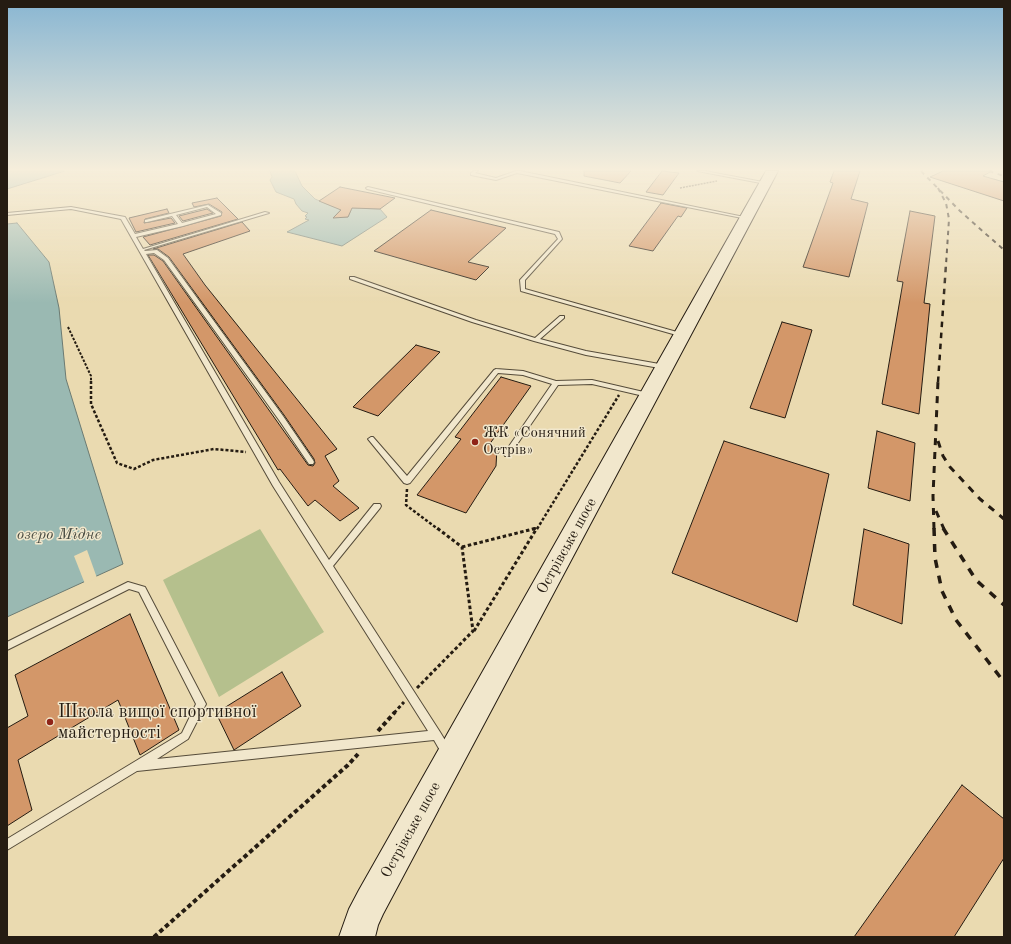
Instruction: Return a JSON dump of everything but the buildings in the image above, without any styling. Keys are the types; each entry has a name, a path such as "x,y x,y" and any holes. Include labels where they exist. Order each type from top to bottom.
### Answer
{"street":[{"name":"Острівське шосе","path":"354,932 748,215"}],"lane":[{"path":"107,215 122,218 259,453 451,757"},
{"path":"147,221 169,215"},
{"path":"174,215 181,225"},
{"path":"133,236 215,215"},
{"path":"142,251 260,215"},
{"path":"482,215 557,233 560,239 522,280 523,290 682,335"},
{"path":"732,215 746,218"},
{"path":"142,251 155,251 166,259 281,418 310,462"},
{"path":"352,278 474,321 536,340 586,353 665,367"},
{"path":"536,340 562,317"},
{"path":"370,439 407,481 496,372 523,373 556,383 592,382 649,395"},
{"path":"507,454 556,383"},
{"path":"329,565 377,506"},
{"path":"7,646 128,585 142,589 201,704 186,736 7,845"},
{"path":"136,766 437,735"}],"path":[{"path":"68,327 91,376 91,404 117,463 134,469 153,460 214,449 259,453"},
{"path":"154,937 348,765 394,711 474,631 623,389"},
{"path":"407,481 406,505 462,547 474,631"},
{"path":"462,547 538,528"}],"green space":[{"path":"260,529 324,632 219,697 163,580"}],"water":[{"path":"336,215 334,217 348,217 349,215 385,215 387,217 342,246 287,232 309,220 305,219 307,217 305,216"},
{"name":"озеро Мідне","path":"17,223 49,262 59,308 66,379 123,564 7,617 7,224"}],"pier":[{"path":"87,550 97,578 85,584 74,556"}],"railway":[{"path":"946,265 948,215"},
{"path":"965,215 1004,250"},
{"path":"938,382 946,264"},
{"path":"934,529 933,496 938,381"},
{"path":"938,441 943,456 950,467 980,499 1004,519"},
{"path":"936,511 944,529"},
{"path":"934,528 935,558 942,591 956,620 1004,682"},
{"path":"943,528 976,580 1004,605"}],"place":[{"name":"ЖК «Сонячний Острів»","path":"475,442"},
{"name":"Школа вищої спортивної майстерності","path":"50,722"}]}
